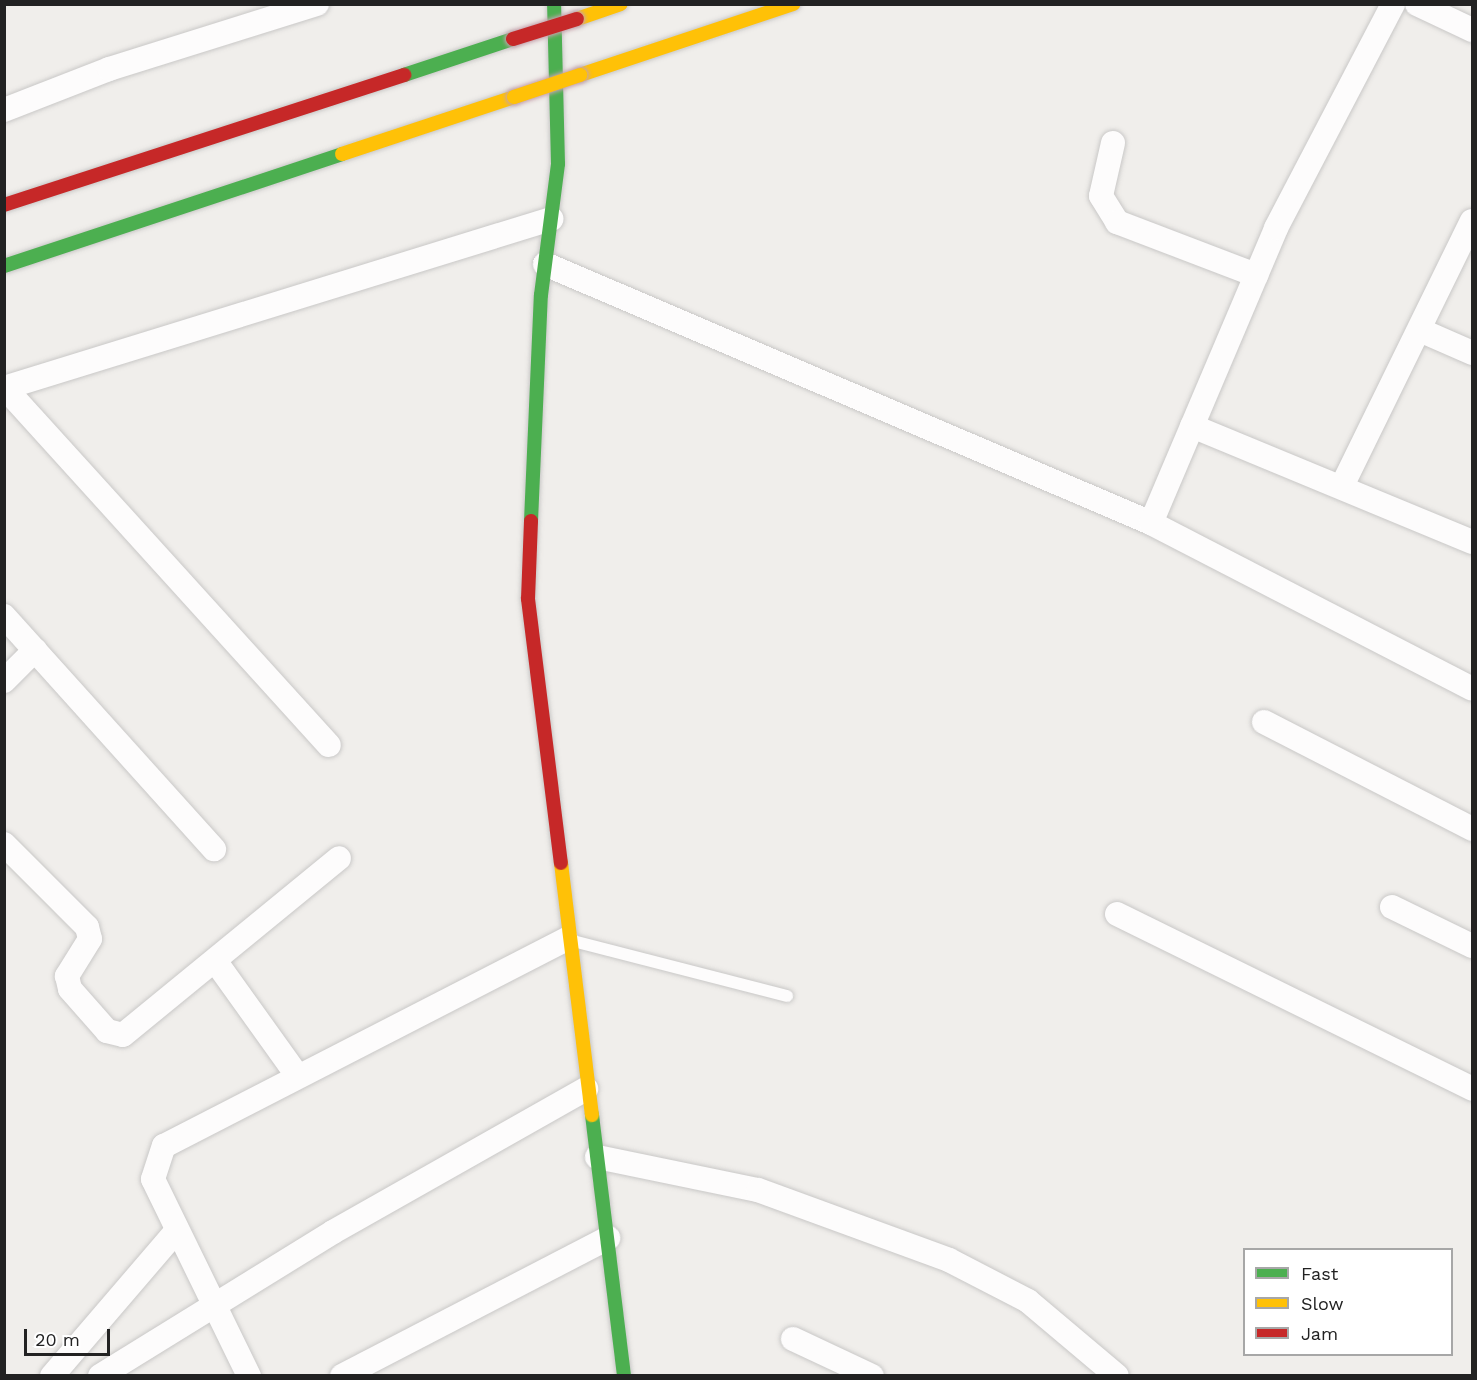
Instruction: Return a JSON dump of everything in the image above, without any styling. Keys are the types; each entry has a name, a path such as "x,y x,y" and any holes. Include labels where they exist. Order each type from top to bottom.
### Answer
{"main road":[{"path":"554,4 558,164 545,264 528,599 566,939 608,1239 624,1376"},
{"path":"4,205 621,4"},
{"path":"4,266 793,4"}],"street":[{"path":"4,110 119,65 317,4"},
{"path":"1150,523 1256,275 1331,116 1393,4"},
{"path":"1417,4 1473,30"},
{"path":"1113,143 1101,196 1117,222 1256,275"},
{"path":"329,745 5,388 551,219"},
{"path":"1342,486 1422,330 1473,221"},
{"path":"545,264 1150,523 1473,689"},
{"path":"1422,330 1473,353"},
{"path":"1192,426 1473,542"},
{"path":"4,616 214,849"},
{"path":"4,681 35,650"},
{"path":"1264,722 1473,829"},
{"path":"4,844 87,927 90,939 67,976 70,989 107,1031 123,1035 216,962 339,858"},
{"path":"1392,908 1472,943"},
{"path":"1117,914 1473,1089"},
{"path":"249,1376 217,1306 153,1179 164,1146 297,1075 566,939"},
{"path":"216,962 297,1075"},
{"path":"100,1376 217,1306 333,1232 586,1089"},
{"path":"597,1157 758,1190 949,1260 1028,1301 1117,1376"},
{"path":"52,1376 177,1230"},
{"path":"342,1376 608,1239"},
{"path":"793,1338 872,1376"}],"lane":[{"path":"566,939 787,996"}],"traffic: fast":[{"path":"531,521 541,295 558,164 554,4"},
{"path":"404,75 513,39"},
{"path":"4,266 342,154"},
{"path":"592,1115 624,1376"}],"traffic: slow":[{"path":"577,19 621,4"},
{"path":"580,75 793,4"},
{"path":"514,97 580,75"},
{"path":"342,154 514,97"},
{"path":"561,863 592,1115"}],"traffic: jam":[{"path":"513,39 577,19"},
{"path":"4,205 404,75"},
{"path":"531,521 528,599 561,863"}]}
